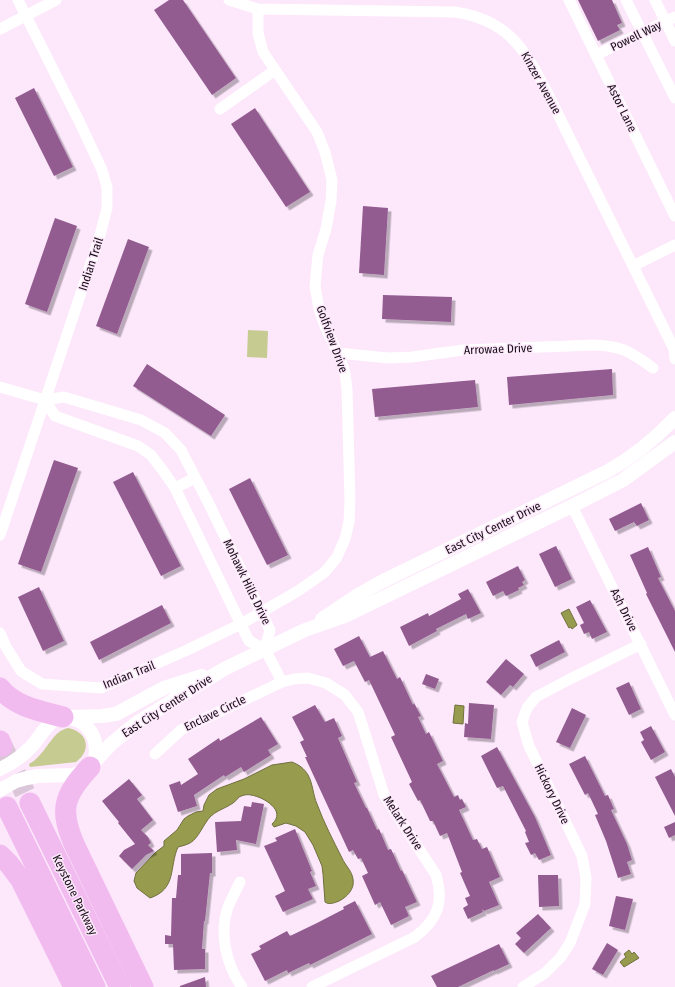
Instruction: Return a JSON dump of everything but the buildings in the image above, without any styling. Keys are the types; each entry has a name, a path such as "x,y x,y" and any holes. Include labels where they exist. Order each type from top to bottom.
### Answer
{"highway":[{"path":"0,688 20,704 36,711 65,717"},
{"path":"92,764 75,783 69,794 66,808 67,823 75,846 144,987"},
{"name":"Keystone Parkway","path":"3,798 95,987"},
{"name":"Keystone Parkway","path":"30,803 120,987"},
{"path":"0,855 21,880 74,987"}],"street":[{"name":"Indian Trail","path":"0,535 99,239 107,208 107,187 102,170 18,0"},
{"path":"0,29 56,0"},
{"name":"Kinzer Avenue","path":"229,0 258,9 455,12 476,16 496,25 514,40 529,59 633,266 674,353"},
{"name":"Astor Lane","path":"569,0 675,216"},
{"path":"626,0 675,98"},
{"path":"655,0 670,20 675,42"},
{"name":"Golfview Drive","path":"246,622 298,591 325,572 337,557 345,538 349,522 350,501 347,389 345,373 319,309 315,286 318,255 326,229 331,201 332,180 325,152 317,132 266,58 261,47 258,33 258,9"},
{"name":"Powell Way","path":"596,55 670,20"},
{"path":"220,110 275,70"},
{"path":"633,266 675,245"},
{"name":"Arrowae Drive","path":"338,353 388,358 412,357 463,350 595,345 612,346 626,351 637,356 653,368"},
{"name":"Mohawk Hills Drive","path":"0,387 45,400 64,397 140,420 165,433 181,450 270,630 265,649 249,641 246,622 175,488 151,455 138,446 55,416 45,400"},
{"name":"East City Center Drive","path":"305,630 358,595 381,582 618,466 653,439 675,418"},
{"name":"East City Center Drive","path":"92,764 111,744 138,722 224,669 305,630 345,616 572,506 623,480 675,442"},
{"path":"175,488 195,478"},
{"name":"Ash Drive","path":"572,506 675,715"},
{"name":"Indian Trail","path":"0,633 6,647 21,671 42,684 101,688 116,683 246,622"},
{"name":"Hickory Drive","path":"523,987 545,973 561,957 570,943 585,904 586,878 582,856 529,746 522,722 527,708 536,697 641,644"},
{"path":"265,649 282,682"},
{"name":"East City Center Drive","path":"65,717 116,714 164,688 224,669"},
{"name":"Melark Drive","path":"282,682 308,678 326,683 345,695 358,712 384,795 436,875 440,890 439,904 434,917 426,928 415,937 312,987"},
{"name":"Enclave Circle","path":"155,754 168,740 181,730 282,682"},
{"path":"0,770 25,753 56,719 65,717 81,721 90,730 96,742 96,750 92,764 78,773 73,775 38,776 22,779 3,798"},
{"path":"240,882 228,908 225,926 225,945 233,972 242,987"}],"shaded area":[{"path":"248,330 268,331 267,358 247,357"},
{"path":"569,609 577,625 572,629 571,627 569,628 561,613"},
{"path":"455,705 464,706 463,724 453,723"},
{"path":"68,728 75,730 84,737 86,747 81,757 76,762 30,767 29,764 43,752 55,736 59,732"},
{"path":"292,762 305,770 308,775 323,818 343,861 352,876 352,889 345,897 333,903 325,902 322,866 313,845 305,832 296,826 286,823 274,827 272,824 276,819 277,814 272,805 256,796 248,795 239,797 233,803 214,813 193,841 178,847 171,877 164,889 159,894 150,898 137,888 134,881 136,873 156,852 164,846 164,841 177,830 184,819 196,812 203,811 209,795 217,789 244,779 272,765"},
{"path":"629,950 632,954 634,952 639,958 624,967 620,962 626,957 624,954"}],"tunnel":[{"path":"2,746 30,803"}]}
